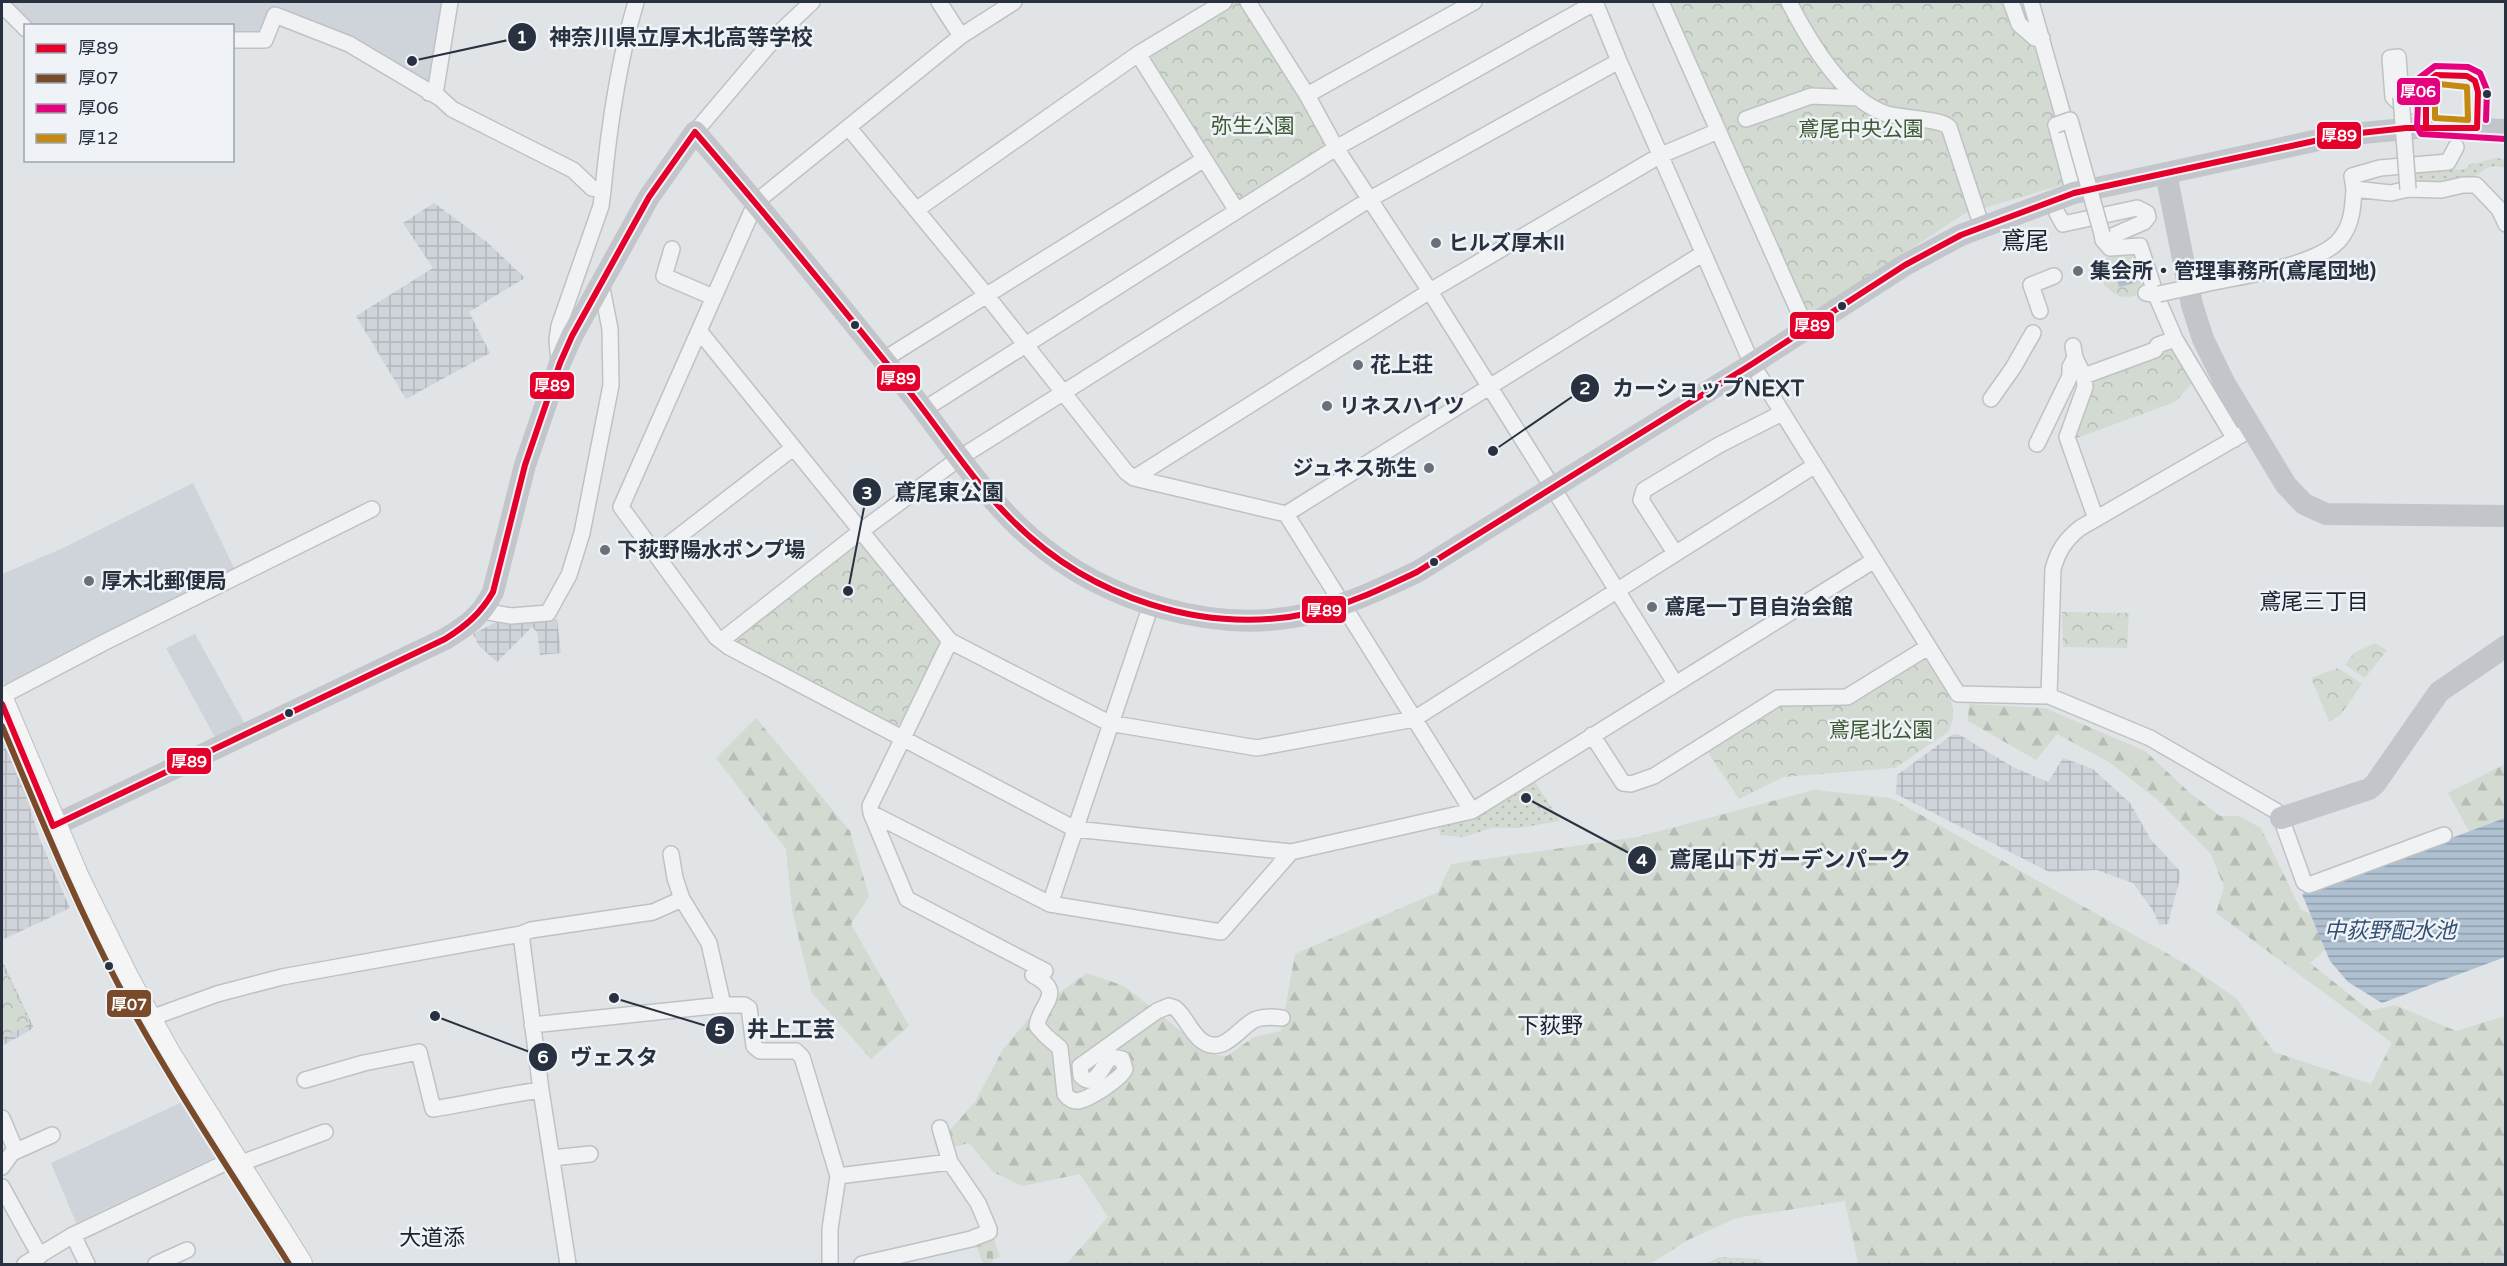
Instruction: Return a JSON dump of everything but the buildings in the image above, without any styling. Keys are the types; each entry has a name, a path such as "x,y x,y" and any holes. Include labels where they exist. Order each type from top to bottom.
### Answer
{"main road":[{"path":"2,704 53,826 96,920 148,1019 299,1264"}],"street":[{"path":"429,93 436,88 450,2"},
{"path":"560,363 556,340 601,206 609,128 625,39 636,2"},
{"path":"53,826 445,639 466,626 483,611 493,592 525,465 560,363 601,283 649,197 695,132 779,33 812,2"},
{"path":"939,2 960,36"},
{"path":"1014,2 960,36 756,202 712,297 700,332 621,507 716,637 729,647 1075,829 1291,852 1472,811 1675,682 1873,561"},
{"path":"916,210 1138,54 1224,2"},
{"path":"1248,2 1307,95 1336,148 1430,291 1675,682"},
{"path":"1307,95 1474,2"},
{"path":"923,410 1336,148 1595,2 1659,156 1752,364 1958,694 2049,696 2150,738 2276,811 2281,818 2304,882 2309,885 2444,836"},
{"path":"1661,2 1806,328"},
{"path":"1790,2 1833,73 1859,98 1885,113 1914,120 1944,122 1949,127 1982,227"},
{"path":"2011,2 2019,24 2035,38 2042,38"},
{"path":"2031,2 2042,38 2079,192"},
{"path":"4,12 24,27"},
{"path":"234,40 265,40 275,15 348,44 440,98 452,109 573,170 592,188 603,190"},
{"path":"1138,54 1237,212"},
{"path":"722,640 861,531 961,457 1370,199 1620,61"},
{"path":"1746,120 1811,96 1859,98"},
{"path":"2406,101 2408,189"},
{"path":"2079,192 2056,125 2070,120 2103,237 2110,248 2140,246 2154,294 2175,339 2244,434 2304,504 2326,513 2505,516"},
{"path":"695,132 756,202 991,497 1029,537 1072,568 1112,590 1151,605 1222,619 1264,619 1309,614 1344,604 1381,590 1417,572 1552,486 1752,364 1905,265 1961,235 2079,192 2342,135 2426,127 2505,130"},
{"path":"849,128 987,296 1126,472 1134,478 1286,514 1472,811"},
{"path":"1134,478 1430,291 1659,156 1718,131"},
{"path":"2154,294 2316,257 2341,239 2350,224 2354,189 2352,176 2380,168 2448,162 2456,147"},
{"path":"883,360 1203,160"},
{"path":"2166,173 2193,305 2203,339 2225,384 2244,434"},
{"path":"2354,189 2391,193 2408,189 2441,190 2463,185 2476,185 2499,209 2505,224"},
{"path":"2057,213 2063,224 2137,208 2146,213 2148,217 2144,222 2103,237"},
{"path":"672,249 664,276 712,297"},
{"path":"1286,514 1702,254"},
{"path":"2040,311 2031,285 2054,276"},
{"path":"483,611 511,616 548,613 569,575 582,533 611,385 610,329 601,283"},
{"path":"700,332 950,641 1109,723 1257,748 1414,719 1814,466"},
{"path":"1991,399 2013,368 2033,333"},
{"path":"2084,376 2155,350 2158,345 2175,339"},
{"path":"2037,444 2070,376 2074,352 2084,376 2083,397 2068,429 2067,437 2096,519"},
{"path":"1675,553 1641,500 1644,490 1719,445 1782,413"},
{"path":"2049,696 2053,569 2057,554 2066,539 2096,519 2244,434"},
{"path":"656,554 793,448"},
{"path":"2,696 372,509"},
{"path":"1050,904 1109,723 1151,605"},
{"path":"950,641 870,806 907,899 1014,955 1039,971 1040,979 1050,991 1050,999 1037,1026 1060,1048 1067,1097 1076,1101 1083,1099 1117,1080 1125,1069 1122,1059 1111,1057 1096,1078 1091,1081 1081,1076 1080,1065 1164,1008 1175,1008 1203,1042 1218,1046 1253,1021 1271,1017 1282,1018"},
{"path":"2281,818 2369,789 2375,784 2439,692 2505,646"},
{"path":"1592,735 1623,783 1631,784 1654,776 1778,698 1847,697 1928,647"},
{"path":"872,813 1050,904 1221,932 1291,852"},
{"path":"671,854 675,878 682,899 709,943 723,1005"},
{"path":"148,1019 218,994 282,977 521,934 531,930 653,912 682,899"},
{"path":"521,934 541,1090 568,1264"},
{"path":"532,1025 723,1005 744,1005 749,1008 754,1046 760,1051 796,1052 802,1057 838,1176 830,1229 830,1264"},
{"path":"311,1074 419,1052 425,1058 433,1109 487,1101 499,1095 541,1090"},
{"path":"2,1118 16,1151"},
{"path":"862,1264 971,1239 989,1232 978,1203 950,1162 940,1128"},
{"path":"25,1264 73,1235 235,1162 318,1130"},
{"path":"2,1167 16,1151 52,1135"},
{"path":"552,1158 590,1154"},
{"path":"838,1176 950,1162"},
{"path":"2,1187 40,1256"},
{"path":"73,1235 87,1264"},
{"path":"156,1264 187,1250"}],"shaded area":[{"path":"10,2 444,2 431,84 350,38 269,9 261,32 254,36 234,35 234,24 31,24"},
{"path":"434,203 487,242 525,278 469,312 490,353 406,399 356,316 433,268 403,223"},
{"path":"193,483 237,574 11,687 3,683 2,574 61,549"},
{"path":"557,619 561,653 540,655 537,632 532,627 497,662 479,646 473,634 500,620"},
{"path":"195,634 245,724 216,739 166,648"},
{"path":"2,733 15,762 41,842 70,908 2,940"},
{"path":"1958,734 2013,767 2048,782 2063,758 2093,769 2130,803 2151,840 2179,870 2180,878 2168,924 2159,925 2154,912 2133,883 2097,870 2049,872 1896,794 1897,775 1952,735"},
{"path":"2,960 33,1026 32,1029 2,1046"},
{"path":"182,1102 217,1156 76,1223 51,1163"}],"green space":[{"name":"鳶尾中央公園","path":"1668,2 2023,2 2072,182 1964,214 1806,317"},
{"name":"弥生公園","path":"1234,3 1240,3 1330,144 1236,204 1149,60 1151,56"},
{"path":"2495,158 2505,159 2505,168 2489,167 2470,178 2450,182 2416,183 2414,180 2414,172 2465,169 2473,162 2474,164"},
{"path":"2146,239 2157,287 2134,296 2116,295 2103,283 2105,259 2117,247"},
{"path":"2179,345 2197,378 2175,402 2077,438 2072,432 2087,382"},
{"path":"863,544 940,638 940,645 900,725 893,726 734,642 735,637 856,545"},
{"path":"2062,612 2129,613 2127,648 2063,647"},
{"path":"2375,643 2387,650 2365,678 2345,665 2354,653"},
{"name":"鳶尾北公園","path":"1921,658 1927,661 1949,694 1953,712 1952,722 1948,732 1895,768 1783,777 1739,799 1707,751 1776,706 1785,703 1848,705"},
{"path":"2338,668 2362,684 2340,716 2329,721 2311,678"},
{"path":"1969,704 2045,708 2145,751 2189,792 2220,816 2239,816 2261,828 2301,910 2331,921 2338,939 2310,963 2370,1011 2395,1005 2456,1031 2505,1016 2505,1264 1858,1264 1845,1201 1736,1218 1688,1240 1650,1264 1059,1264 1068,1262 1108,1217 1080,1174 1022,1186 993,1172 969,1143 954,1147 949,1131 975,1102 1003,1049 1039,1007 1087,973 1124,986 1210,1054 1227,1056 1254,1037 1281,1031 1295,954 1438,892 1451,864 1637,837 1814,790 1891,798 2191,967 2237,999 2274,1052 2371,1084 2392,1043 2216,913 2224,887 2211,854 2159,801 2109,762 2057,734 2036,760 1968,721"},
{"path":"756,718 850,831 869,896 851,924 909,1026 871,1059 812,993 792,910 786,849 716,758"},
{"path":"2505,764 2505,890 2492,873 2448,793"},
{"path":"1534,780 1560,821 1518,828 1492,828 1464,837 1440,835 1439,828 1444,822"},
{"path":"2,966 30,1024 2,1038"},
{"path":"993,1236 1000,1257 992,1260 993,1264 983,1264 975,1242"},
{"path":"1719,1257 1759,1259 1766,1264 1706,1264"}],"water":[{"path":"2130,264 2137,280 2136,283 2119,287 2114,270"},
{"name":"中荻野配水池","path":"2505,818 2505,957 2382,1003 2348,982 2330,961 2302,894"}],"transit line":[{"name":"厚06","path":"2486,120 2487,90 2480,73 2468,67 2435,66 2419,78 2417,127 2421,134 2506,139"},
{"name":"厚89","path":"2,704 53,826 445,639 466,624 478,613 493,592 525,465 560,363 572,336 649,197 695,132 832,295 972,475 1012,520 1043,547 1076,571 1112,590 1151,604 1190,614 1230,619 1271,619 1325,610 1365,596 1417,572 1752,364 1905,265 1961,235 2074,193 2342,135 2406,128 2477,128 2478,92 2475,81 2467,76 2436,75 2426,83 2426,127"},
{"name":"厚12","path":"2439,84 2467,87 2468,120 2435,118 2435,87 2439,84"},
{"name":"厚07","path":"2,726 43,824 118,984 179,1091 289,1264"}],"place":[{"name":"神奈川県立厚木北高等学校","path":"412,61"},
{"name":"ヒルズ厚木II","path":"1436,243"},
{"name":"集会所・管理事務所(鳶尾団地)","path":"2078,271"},
{"name":"花上荘","path":"1358,365"},
{"name":"リネスハイツ","path":"1327,406"},
{"name":"カーショップNEXT","path":"1493,451"},
{"name":"ジュネス弥生","path":"1429,468"},
{"name":"下荻野陽水ポンプ場","path":"605,550"},
{"name":"厚木北郵便局","path":"89,581"},
{"name":"鳶尾東公園","path":"848,591"},
{"name":"鳶尾一丁目自治会館","path":"1652,607"},
{"name":"鳶尾山下ガーデンパーク","path":"1526,798"},
{"name":"井上工芸","path":"614,998"},
{"name":"ヴェスタ","path":"435,1016"}],"district":[{"name":"鳶尾","path":"2025,241"},
{"name":"鳶尾三丁目","path":"2314,602"},
{"name":"下荻野","path":"1550,1026"},
{"name":"大道添","path":"432,1238"}]}
